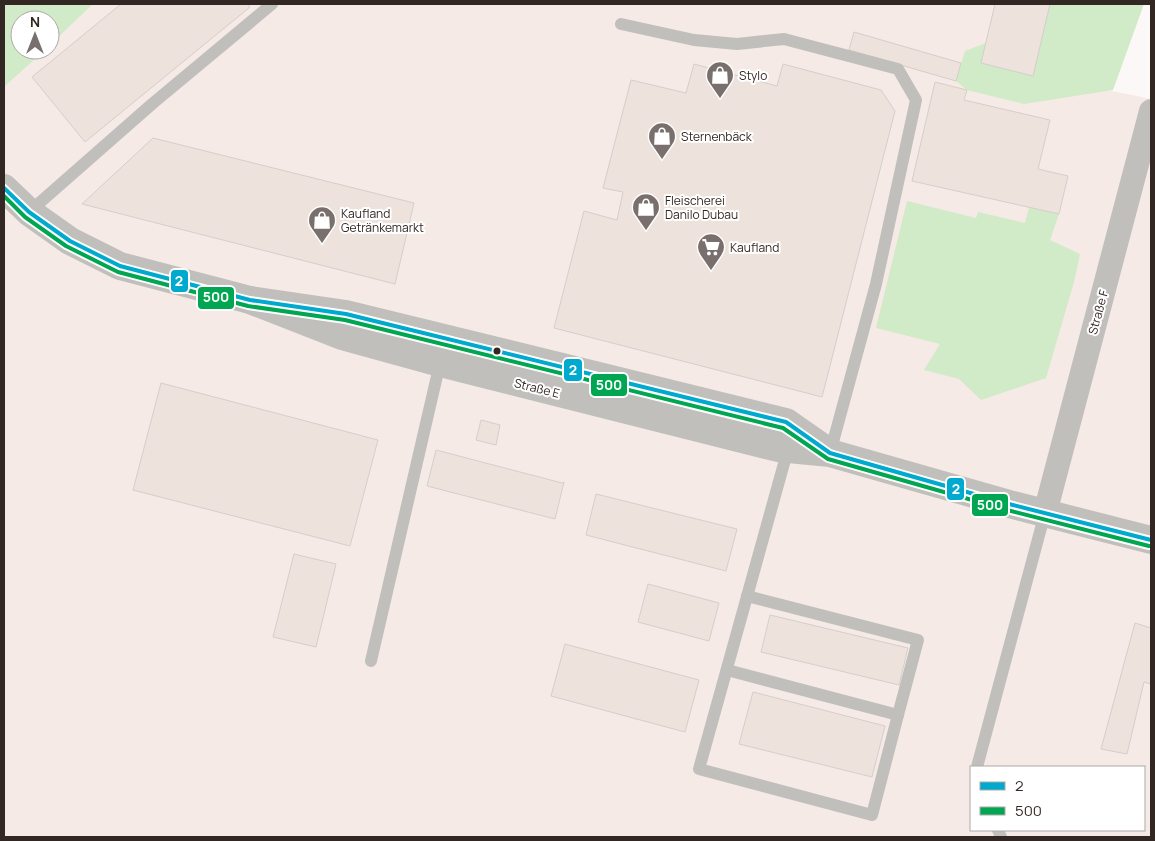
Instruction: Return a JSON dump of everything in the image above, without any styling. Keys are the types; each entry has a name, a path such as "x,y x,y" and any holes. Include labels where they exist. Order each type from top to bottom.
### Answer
{"street":[{"name":"Straße F","path":"1044,513 1151,111"},
{"name":"Straße E","path":"13,202 70,241 120,266 250,300 346,314 786,422 830,453"},
{"name":"Straße E","path":"250,300 342,336 440,363 778,448 830,453 1044,513 1151,540"}],"lane":[{"path":"13,202 152,104 272,4"},
{"path":"621,24 694,40 728,44 784,39 898,69 916,100 876,284 830,453"},
{"path":"371,661 440,363"},
{"path":"747,596 918,640 872,815 699,769 727,670 747,596 788,449"},
{"path":"977,766 1044,513"},
{"path":"727,670 898,715"}],"shaded area":[{"path":"93,4 1056,4 1040,76 1151,99 1151,837 4,837 4,87 34,60 60,60 60,35"}],"green space":[{"path":"4,4 93,4 60,35 60,10 10,10 10,60 34,60 4,87"},
{"path":"995,4 1144,4 1113,90 1024,104 967,90 956,81 965,51 986,43"},
{"path":"907,201 976,218 978,212 1025,223 1029,207 1059,214 1050,240 1080,254 1074,282 1046,378 981,400 959,379 924,370 940,344 876,328"}],"building":[{"path":"121,4 247,4 250,7 85,142 32,77 53,60 60,60 60,54"},
{"path":"995,4 1050,4 1033,76 981,63"},
{"path":"854,32 961,63 956,81 849,50"},
{"name":"Kaufland","path":"694,64 777,86 783,64 881,90 895,111 822,397 554,328 584,211 617,220 623,192 603,188 631,80 686,93"},
{"path":"935,82 967,90 964,100 1050,120 1038,169 1068,176 1059,214 912,181"},
{"name":"Kaufland Getränkemarkt","path":"153,138 414,203 395,284 82,204"},
{"path":"161,383 378,440 350,546 133,490"},
{"path":"481,420 500,425 496,445 476,440"},
{"path":"436,450 564,482 555,519 427,486"},
{"path":"596,494 737,529 726,571 586,535"},
{"path":"294,554 336,564 316,647 273,637"},
{"path":"648,584 719,603 709,641 638,622"},
{"path":"770,615 908,648 899,685 761,652"},
{"path":"1135,623 1151,628 1151,684 1144,682 1127,754 1101,749"},
{"path":"565,644 699,680 685,732 551,696"},
{"path":"753,692 885,726 872,777 739,744"}],"transit line":[{"name":"2","path":"4,188 29,212 70,241 120,266 250,300 346,314 786,422 830,453 1009,504 1151,540"},
{"name":"500","path":"4,196 25,217 66,246 118,272 248,306 345,320 783,428 828,459 1007,510 1149,546"}],"place":[{"name":"Stylo","path":"720,99"},
{"name":"Sternenbäck","path":"662,160"},
{"name":"Fleischerei Danilo Dubau","path":"646,231"},
{"name":"Kaufland Getränkemarkt","path":"322,244"},
{"name":"Kaufland","path":"711,271"}]}
